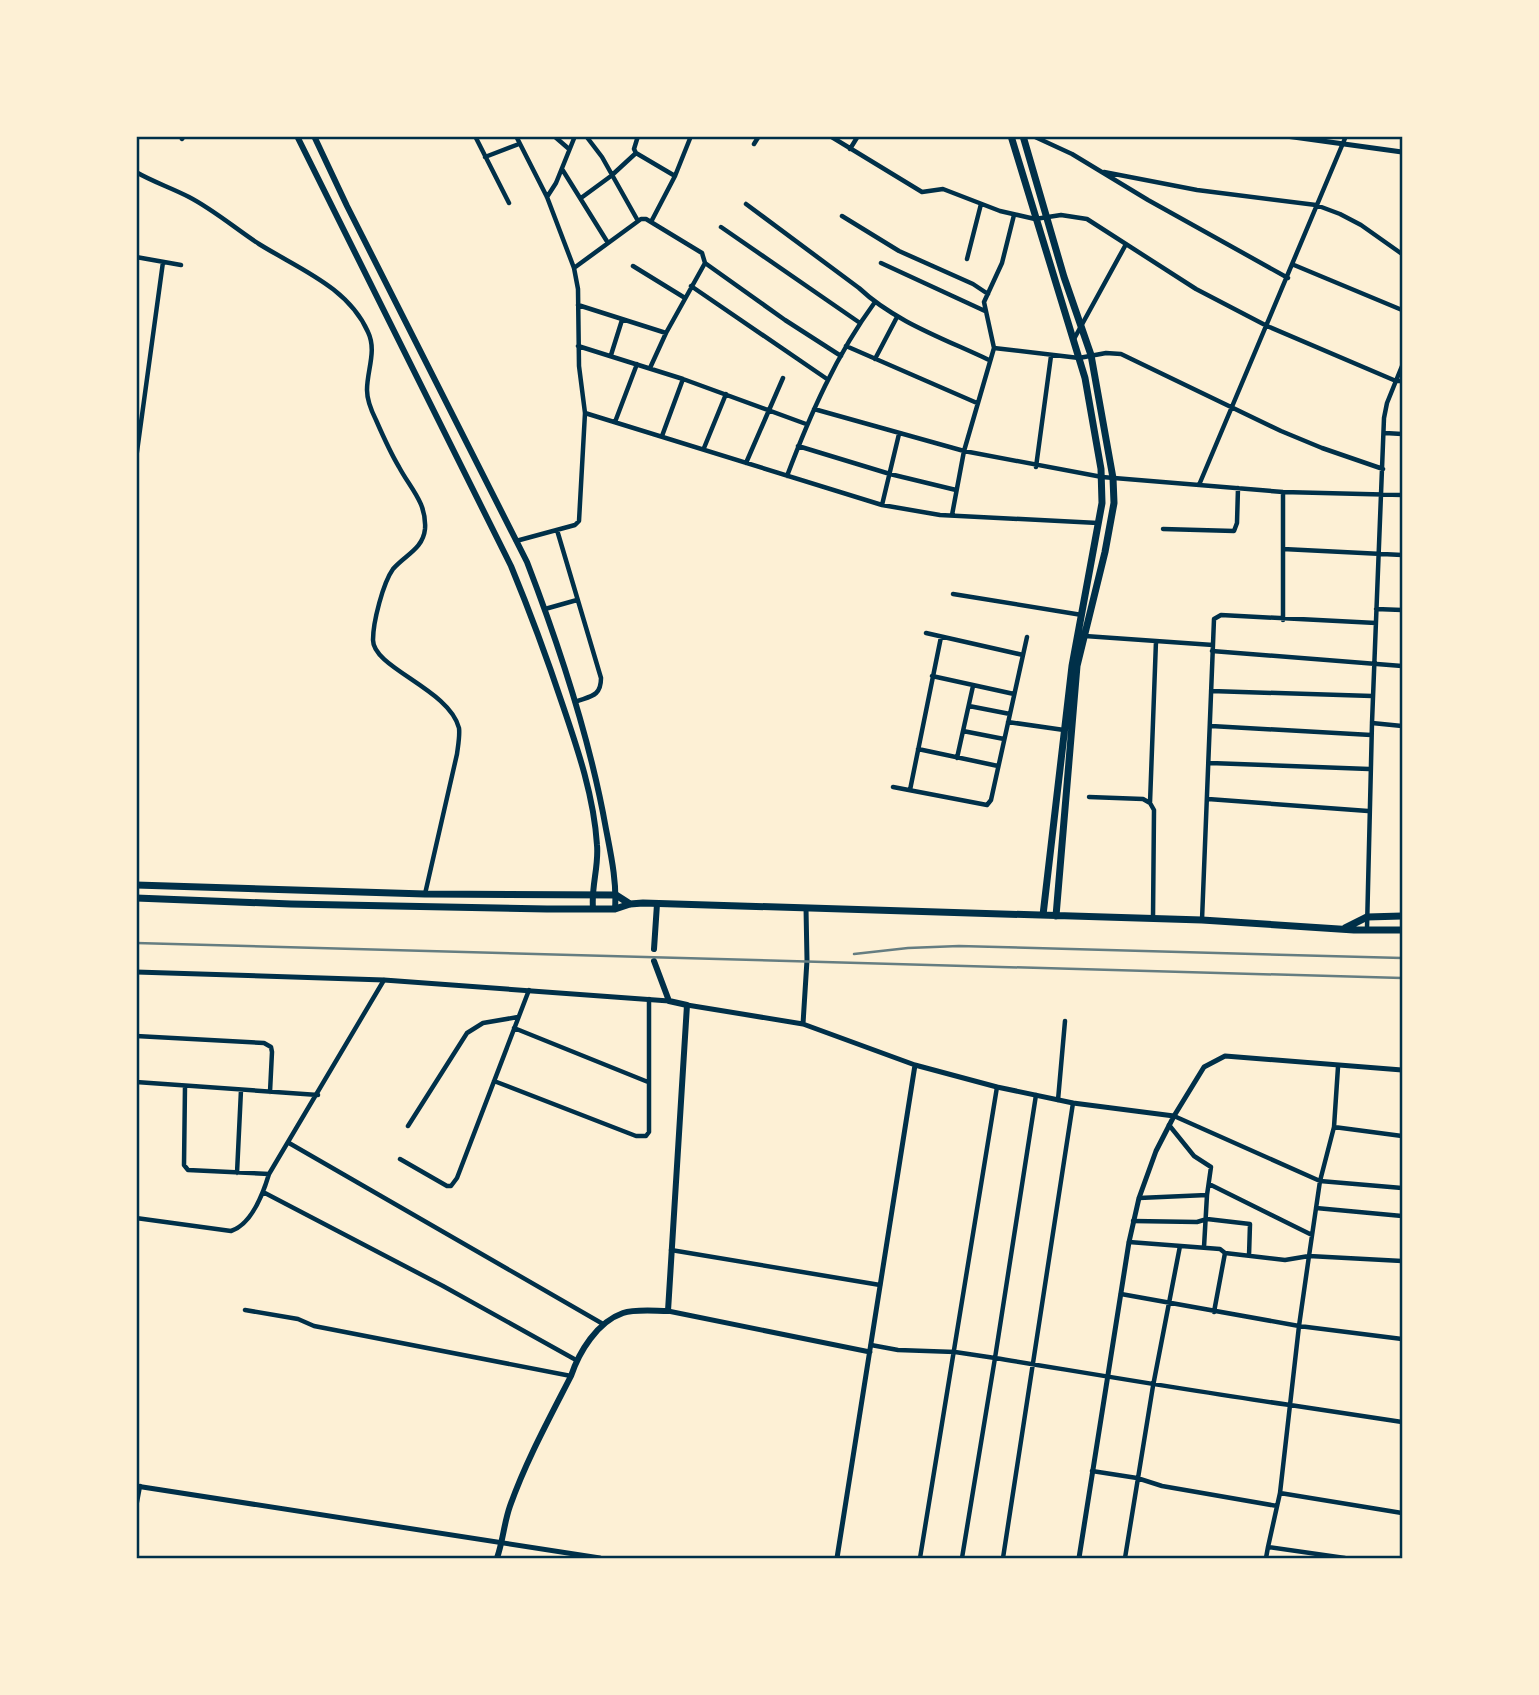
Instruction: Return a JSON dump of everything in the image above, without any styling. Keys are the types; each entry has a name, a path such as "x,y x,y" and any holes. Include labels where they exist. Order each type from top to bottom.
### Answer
{"main road":[{"path":"297,136 511,565 537,630 571,729 590,796 598,847 593,908"},
{"path":"314,136 346,206 516,541 545,610 590,755 603,814 616,895 615,909"},
{"path":"1010,136 1079,358 1101,477 1102,503 1064,730 1043,915"},
{"path":"1023,136 1091,355 1113,478 1114,503 1077,666 1056,916"},
{"path":"136,885 425,894 616,895 630,904"},
{"path":"136,898 426,908 615,909 630,904 657,904 1202,920 1402,930"},
{"path":"654,949 657,904"},
{"path":"1344,928 1367,917 1402,916"},
{"path":"497,1559 521,1476 571,1377 576,1360 603,1324 624,1312 668,1311 687,1005 668,1001 654,961"}],"street":[{"path":"475,136 509,203"},
{"path":"516,136 547,197 574,268 578,289 578,346 585,413 579,521 575,525 516,541"},
{"path":"554,136 569,149"},
{"path":"547,197 575,136"},
{"path":"586,136 602,157 638,221"},
{"path":"638,136 634,149 636,153 675,176"},
{"path":"754,144 759,136"},
{"path":"830,136 925,192 936,188 943,189 1014,215 1035,219 1073,215 1087,219 1125,246 1196,289 1267,326 1399,381"},
{"path":"850,149 858,136"},
{"path":"1032,136 1072,154 1148,200 1289,278"},
{"path":"1286,136 1402,152"},
{"path":"1199,485 1289,278 1316,205 1346,136"},
{"path":"651,222 675,176 688,138"},
{"path":"485,157 519,144"},
{"path":"581,198 636,153"},
{"path":"562,169 608,243"},
{"path":"136,172 193,199 333,289 352,305 369,334 372,345 368,403 400,470 418,494 425,527 423,540 394,569 383,586 373,640 375,650 443,701 455,716 460,731 425,894"},
{"path":"1104,172 1197,190 1316,205 1360,225 1402,254"},
{"path":"746,204 897,317 989,360"},
{"path":"967,259 981,204"},
{"path":"952,515 964,451 994,348 984,302 1002,263 1014,215"},
{"path":"842,216 899,251 973,284 988,294"},
{"path":"574,268 638,221 646,219 702,253 705,262 785,320 841,356"},
{"path":"721,227 860,323"},
{"path":"1073,340 1125,246"},
{"path":"136,257 181,265"},
{"path":"136,459 163,262"},
{"path":"650,368 705,262"},
{"path":"881,263 985,311"},
{"path":"1294,265 1402,310"},
{"path":"633,266 685,298"},
{"path":"691,286 827,379"},
{"path":"787,476 806,424 827,379 874,302"},
{"path":"578,305 666,333"},
{"path":"875,359 897,317"},
{"path":"611,355 622,320"},
{"path":"578,346 638,363 806,424"},
{"path":"846,346 977,403"},
{"path":"994,348 1079,358 1106,353 1121,354 1322,448 1382,469"},
{"path":"1036,467 1051,356"},
{"path":"615,422 638,363"},
{"path":"1367,929 1370,734 1382,469 1387,403 1399,381 1402,366"},
{"path":"746,463 783,378"},
{"path":"662,436 682,379"},
{"path":"704,448 726,394"},
{"path":"814,409 964,451 1036,467 1101,477 1283,492 1402,495"},
{"path":"585,413 882,505 940,515 1099,523"},
{"path":"1385,433 1402,434"},
{"path":"882,505 899,434"},
{"path":"798,446 890,474 956,489"},
{"path":"1163,528 1234,531 1237,523 1238,488"},
{"path":"1283,492 1283,620"},
{"path":"557,530 601,678 601,689 598,693 574,702"},
{"path":"1283,549 1402,555"},
{"path":"953,594 1082,615"},
{"path":"545,610 578,600"},
{"path":"1376,609 1402,610"},
{"path":"1202,920 1214,619 1221,615 1376,623"},
{"path":"926,633 1023,655"},
{"path":"1084,636 1402,666"},
{"path":"910,790 941,637"},
{"path":"893,787 987,805 991,800 1027,637"},
{"path":"1150,803 1156,641"},
{"path":"932,676 1014,694"},
{"path":"957,758 973,686"},
{"path":"1211,691 1372,696"},
{"path":"969,706 1010,715"},
{"path":"1008,722 1064,730"},
{"path":"1372,723 1402,726"},
{"path":"1210,726 1370,734"},
{"path":"963,731 1004,739"},
{"path":"918,749 998,766"},
{"path":"1210,763 1369,769"},
{"path":"1090,797 1143,799 1150,803 1154,810 1153,919"},
{"path":"1208,799 1368,811"},
{"path":"803,1024 807,960 806,908"},
{"path":"136,972 384,980 668,1001"},
{"path":"136,1218 231,1231 243,1226 270,1174 384,980"},
{"path":"400,1159 447,1186 457,1178 529,990"},
{"path":"494,1081 646,1136 649,1132 649,999"},
{"path":"687,1005 803,1024 915,1065 997,1087 1073,1103 1174,1116 1320,1181 1402,1188"},
{"path":"408,1126 467,1032 483,1023 519,1016"},
{"path":"1058,1100 1065,1021"},
{"path":"514,1028 648,1082"},
{"path":"136,1036 264,1043 272,1052 270,1092"},
{"path":"1079,1559 1133,1221 1139,1198 1169,1125 1203,1067 1225,1056 1402,1070"},
{"path":"837,1559 915,1065"},
{"path":"1266,1559 1280,1493 1299,1326 1320,1181 1334,1127 1338,1066"},
{"path":"136,1082 318,1095"},
{"path":"186,1086 184,1166 193,1171 270,1174"},
{"path":"920,1559 997,1087"},
{"path":"237,1173 241,1090"},
{"path":"962,1559 1036,1095"},
{"path":"1003,1559 1073,1103"},
{"path":"1169,1125 1194,1157 1211,1167 1204,1247"},
{"path":"1334,1127 1402,1136"},
{"path":"289,1143 603,1324"},
{"path":"1209,1184 1312,1235"},
{"path":"263,1192 420,1273 576,1360"},
{"path":"1139,1198 1207,1195"},
{"path":"1316,1208 1402,1216"},
{"path":"1133,1221 1197,1222 1207,1219 1250,1224 1249,1256"},
{"path":"1129,1242 1204,1247 1220,1249 1226,1253 1285,1260 1309,1256 1402,1261"},
{"path":"1125,1558 1153,1386 1180,1246"},
{"path":"671,1250 880,1285"},
{"path":"1214,1312 1226,1253"},
{"path":"1121,1294 1299,1326 1402,1339"},
{"path":"245,1310 571,1377"},
{"path":"668,1311 871,1348 955,1352 1107,1375 1153,1386 1402,1422"},
{"path":"1092,1471 1278,1506"},
{"path":"136,1507 138,1486 600,1559"},
{"path":"1280,1493 1402,1513"},
{"path":"1268,1547 1345,1559"}],"railway":[{"path":"136,943 1402,978"},
{"path":"854,954 959,946 1402,958"}]}
